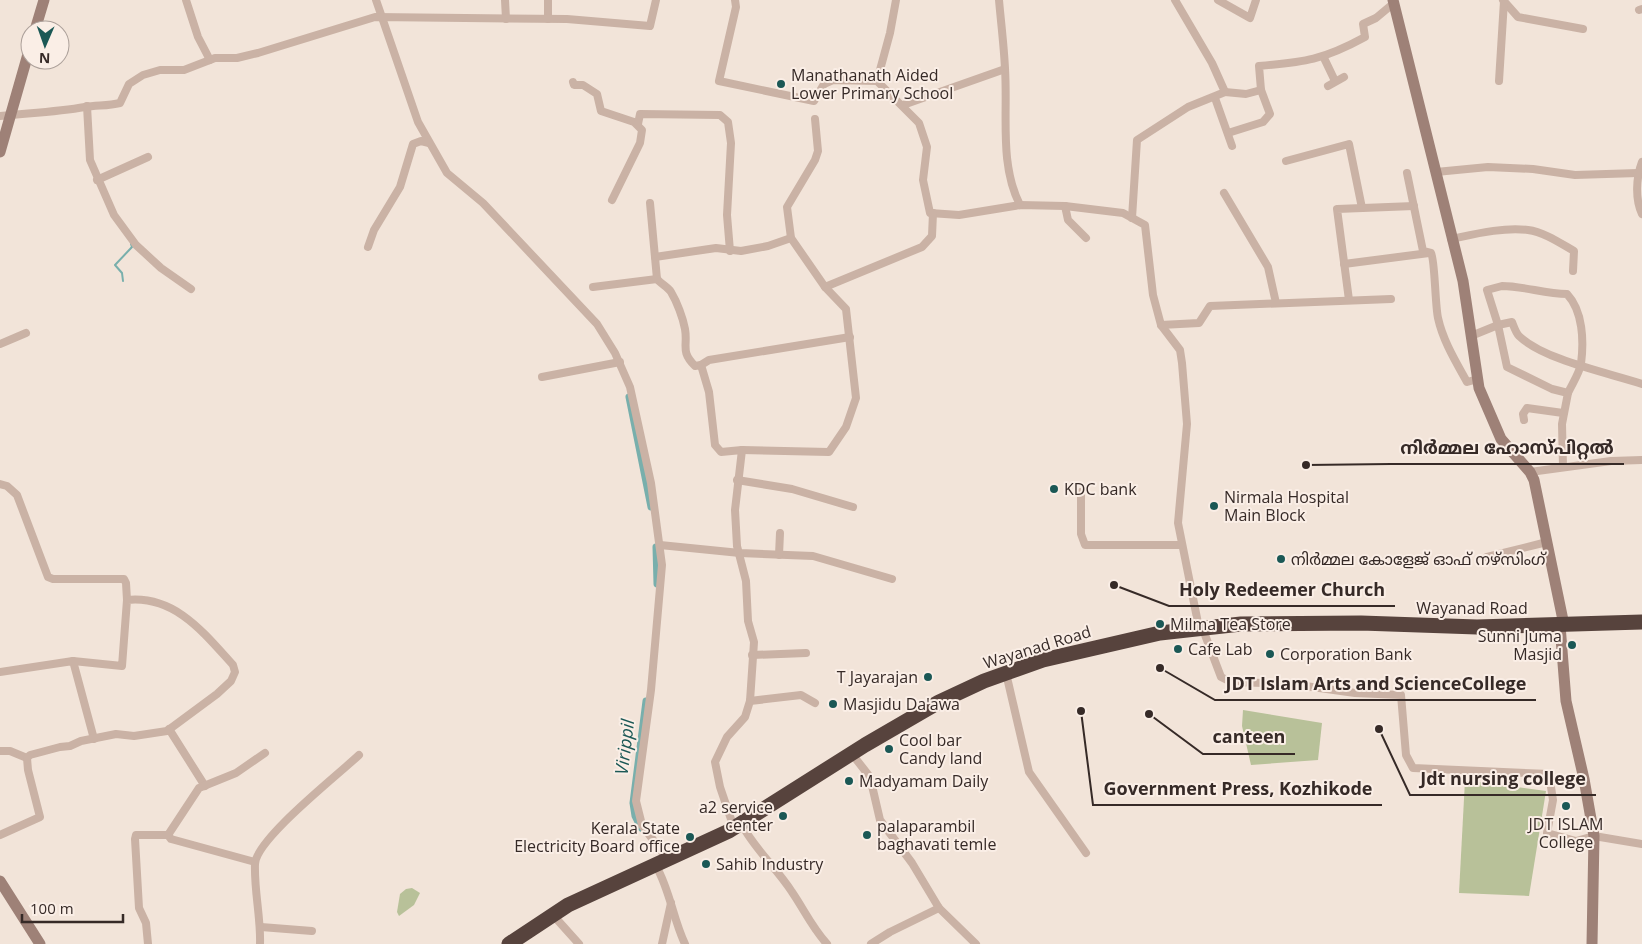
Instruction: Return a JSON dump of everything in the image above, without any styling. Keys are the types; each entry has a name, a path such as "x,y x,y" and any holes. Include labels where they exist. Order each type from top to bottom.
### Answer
{"highway":[{"name":"Wayanad Road","path":"509,944 552,915 596,891 662,863 737,826 939,702 1006,673 1079,650 1160,633 1201,627 1272,622 1477,627 1642,622"}],"street":[{"path":"38,20 44,0"},
{"path":"186,0 198,37 210,60"},
{"path":"376,0 418,122 446,173 483,203 597,324 620,362 630,387 651,482 662,565 654,664 641,749 636,801 638,816 662,863 677,925 685,944"},
{"path":"505,0 506,19"},
{"path":"548,0 548,19"},
{"path":"5,116 47,110 67,111 87,106 107,106 120,103 129,84 143,75 160,70 184,70 210,60 258,53 363,20 382,16 548,19 650,26 656,0"},
{"path":"735,0 736,7 719,80 814,102 824,84 833,80 877,81 919,122 927,147 923,180 930,213 959,215 1020,205 1065,206 1123,213 1145,226 1153,294 1161,325 1180,350 1182,363 1186,424 1178,523 1181,545 1201,627 1221,677 1231,682 1291,684 1355,693 1401,695 1406,755 1413,768 1549,774 1553,800 1547,833 1576,841 1594,836 1642,844"},
{"path":"877,81 890,33 896,0"},
{"path":"999,0 1005,69 1004,116 1011,188 1020,205"},
{"path":"1175,0 1212,63 1225,92"},
{"path":"1218,0 1250,18 1256,0"},
{"path":"1228,133 1263,122 1270,114 1261,90 1258,66 1305,62 1324,58 1365,37 1362,24 1376,18 1394,1 1463,282 1479,388 1501,439 1530,472 1534,480 1562,625 1566,701 1584,779 1594,836 1592,944"},
{"path":"1503,1 1518,16 1583,29"},
{"path":"1499,81 1503,1"},
{"path":"1324,58 1335,81"},
{"path":"903,106 1005,69"},
{"path":"0,152 5,116 22,70"},
{"path":"1328,86 1344,77"},
{"path":"573,82 574,85 583,85 597,94 601,111 638,124 642,130 640,143 612,200"},
{"path":"1132,218 1138,140 1188,107 1215,98 1225,92 1246,94 1261,90"},
{"path":"1215,98 1232,146"},
{"path":"87,106 90,160 97,180 114,215 136,245 162,268 191,289"},
{"path":"638,124 640,114 720,115 728,122 731,143 727,215 730,251"},
{"path":"701,365 709,392 715,445 721,452 742,450 829,452 846,427 856,398 846,309 824,287 791,238 787,207 815,160 818,150 815,118"},
{"path":"368,247 374,230 400,187 413,144 421,141 430,143"},
{"path":"1286,161 1349,144 1362,208"},
{"path":"97,180 148,156"},
{"path":"1642,162 1638,173 1638,194 1642,214"},
{"path":"1436,172 1488,167 1534,169 1575,175 1638,173"},
{"path":"1407,173 1423,251 1430,253 1434,258 1433,286 1441,327 1450,350 1467,382 1478,379"},
{"path":"1224,193 1268,267 1276,303"},
{"path":"650,203 657,279 670,291 676,304 685,331 685,353 694,366 701,365 709,360 850,337"},
{"path":"1065,206 1068,220 1086,238"},
{"path":"1349,300 1337,209 1414,206"},
{"path":"824,287 922,247 932,236 933,213"},
{"path":"1451,239 1490,232 1528,230 1549,237 1574,251 1573,270"},
{"path":"655,257 716,248 741,251 768,246 791,238"},
{"path":"1344,264 1430,253"},
{"path":"593,287 657,279"},
{"path":"1563,467 1563,413 1568,393 1581,366 1580,320 1576,304 1567,294 1553,294 1524,286 1502,286 1487,290 1498,325 1507,367 1552,389 1568,393"},
{"path":"1161,325 1199,323 1210,306 1391,299"},
{"path":"1471,336 1498,325 1512,322 1518,335 1532,346 1581,366 1642,384"},
{"path":"0,344 26,333"},
{"path":"542,377 620,362"},
{"path":"1524,420 1523,414 1527,408 1563,413"},
{"path":"742,450 735,510 740,553 746,581 745,598 750,635 754,642 750,701 745,717 726,737 715,762 720,787 737,826 788,886 811,926 826,944"},
{"path":"1530,472 1642,460"},
{"path":"737,480 792,489 853,507"},
{"path":"0,484 7,486 17,494 48,576 53,579 124,579 127,600 122,666 73,662 0,672"},
{"path":"1081,492 1081,534 1085,545 1181,545"},
{"path":"779,555 780,533"},
{"path":"1487,557 1547,542"},
{"path":"660,545 740,553 763,550 779,555 813,556 892,579"},
{"path":"0,835 40,817 28,770 27,758 30,754 116,734 134,736 169,729 217,694 231,681 235,672 233,665 201,630 180,612 160,602 137,599 127,600"},
{"path":"752,655 806,653"},
{"path":"73,662 94,739"},
{"path":"1006,673 1029,772 1086,854"},
{"path":"750,701 801,695 815,704"},
{"path":"169,729 205,786"},
{"path":"0,751 10,751 27,758"},
{"path":"168,835 199,788 236,773 265,753"},
{"path":"852,754 870,777 880,820 912,863 938,908 976,944"},
{"path":"260,944 261,927 255,862 265,842 278,826 359,755"},
{"path":"148,944 146,923 138,908 136,835 168,835 171,839 255,862"},
{"path":"0,881 40,944"},
{"path":"662,944 671,901"},
{"path":"871,944 890,932 938,908"},
{"path":"552,915 579,944"},
{"path":"261,927 312,931"}],"green space":[{"path":"1243,710 1322,723 1318,760 1251,765 1242,726"},
{"path":"1465,780 1546,791 1529,896 1459,893"},
{"path":"412,888 420,893 414,905 399,916 397,912 400,894 406,889"}],"waterway":[{"path":"123,281 122,273 115,265 132,247 131,244"},
{"path":"629,397 651,507"},
{"path":"656,547 657,584"},
{"name":"Virippil","path":"641,828 635,816 633,803 646,701"}],"place":[{"name":"Manathanath Aided Lower Primary School","path":"781,84"},
{"name":"നിർമ്മല ഹോസ്പിറ്റൽ","path":"1306,465"},
{"name":"KDC bank","path":"1054,489"},
{"name":"Nirmala Hospital Main Block","path":"1214,506"},
{"name":"നിർമ്മല കോളേജ് ഓഫ് നഴ്സിംഗ്","path":"1281,559"},
{"name":"Holy Redeemer Church","path":"1114,585"},
{"name":"Milma Tea Store","path":"1160,624"},
{"name":"Sunni Juma Masjid","path":"1572,645"},
{"name":"Cafe Lab","path":"1178,649"},
{"name":"Corporation Bank","path":"1270,654"},
{"name":"JDT Islam Arts and ScienceCollege","path":"1160,668"},
{"name":"T Jayarajan","path":"928,677"},
{"name":"Masjidu Da'awa","path":"833,704"},
{"name":"Government Press, Kozhikode","path":"1081,711"},
{"name":"canteen","path":"1149,714"},
{"name":"Jdt nursing college","path":"1379,729"},
{"name":"Cool bar Candy land","path":"889,749"},
{"name":"Madyamam Daily","path":"849,781"},
{"name":"JDT ISLAM College","path":"1566,806"},
{"name":"a2 service center","path":"783,816"},
{"name":"palaparambil baghavati temle","path":"867,835"},
{"name":"Kerala State Electricity Board office","path":"690,837"},
{"name":"Sahib Industry","path":"706,864"}]}
